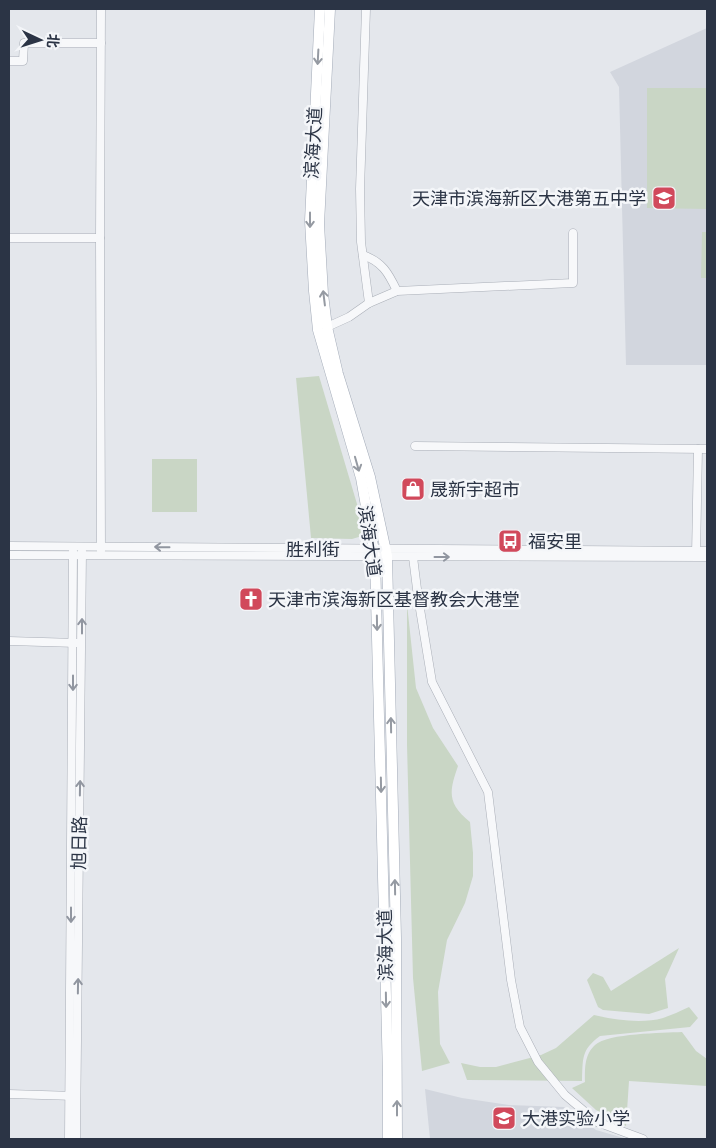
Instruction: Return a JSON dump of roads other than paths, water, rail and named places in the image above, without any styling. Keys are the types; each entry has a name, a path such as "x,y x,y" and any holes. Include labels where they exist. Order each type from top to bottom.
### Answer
{"main road":[{"name":"滨海大道","path":"320,9 310,222 314,291 318,330 361,478 374,553 388,1076 388,1139"},
{"name":"滨海大道","path":"330,9 319,224 321,276 327,327 338,374 370,477 386,553 396,938 397,1139"}],"street":[{"path":"101,9 101,555"},
{"path":"366,9 360,189 362,255 369,303"},
{"path":"9,61 23,61 24,43 101,43"},
{"path":"327,327 349,317 369,303 397,291 573,283 573,233"},
{"path":"9,238 100,238"},
{"path":"362,255 374,259 385,268 397,291"},
{"path":"415,446 707,449"},
{"path":"696,554 698,449"},
{"name":"胜利街","path":"9,546 100,546 253,552"},
{"name":"旭日路","path":"69,1139 73,1096 82,643 82,546"},
{"name":"旭日路","path":"73,547 73,1096 76,1139"},
{"name":"胜利街","path":"386,553 413,557 696,554 707,551"},
{"name":"胜利街","path":"9,555 253,552 696,554 707,557"},
{"path":"413,557 432,682 488,792 511,980 520,1027 538,1062 565,1095 597,1122 643,1139"},
{"path":"9,641 82,643"},
{"path":"9,1094 73,1096"}],"place":[{"name":"天津市滨海新区大港第五中学","path":"664,198"},
{"name":"晟新宇超市","path":"413,489"},
{"name":"福安里","path":"510,541"},
{"name":"天津市滨海新区基督教会大港堂","path":"251,599"},
{"name":"大港实验小学","path":"504,1118"}]}
